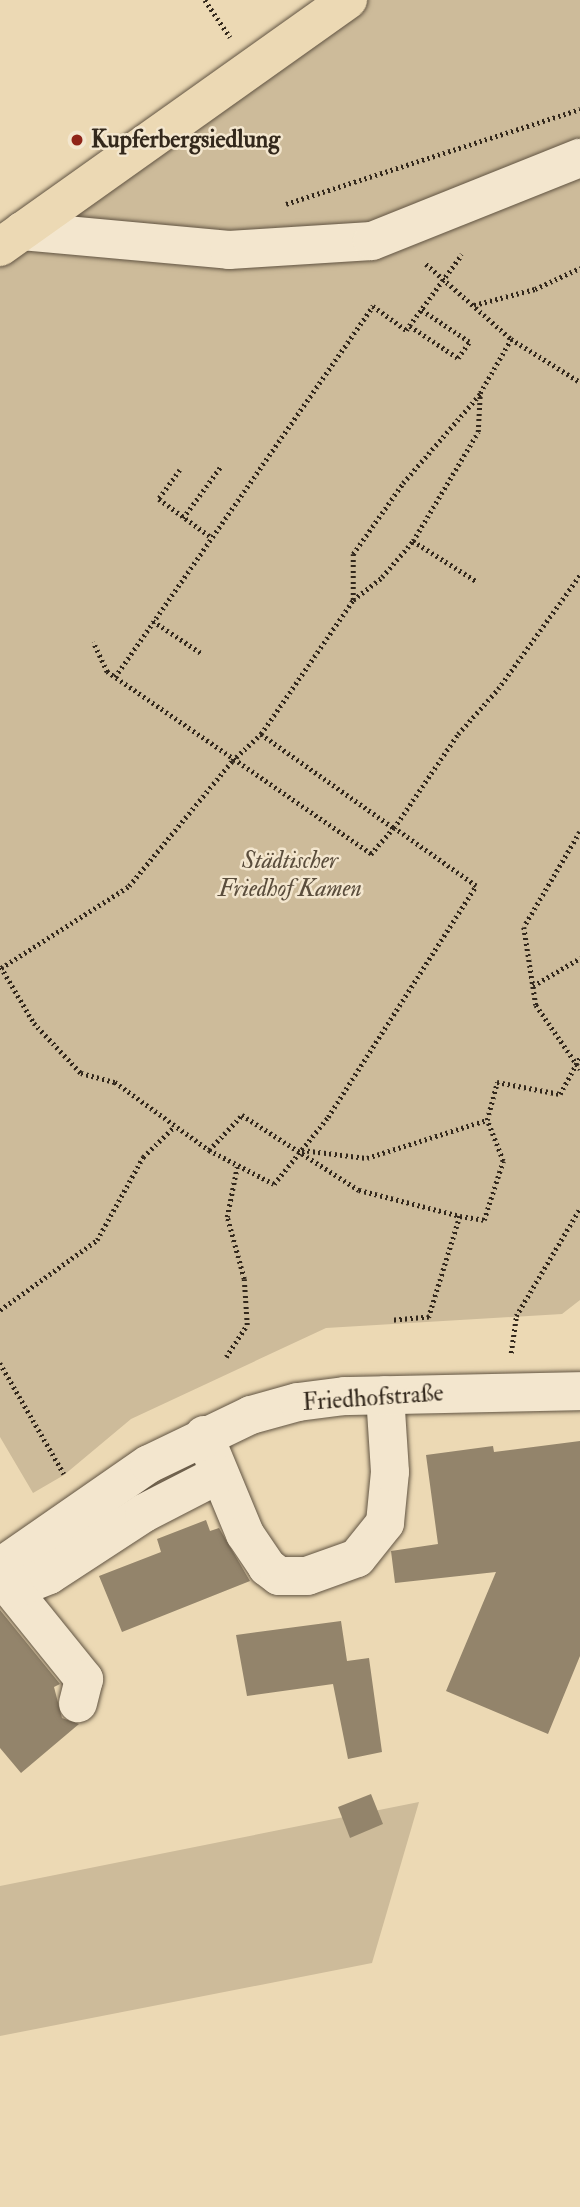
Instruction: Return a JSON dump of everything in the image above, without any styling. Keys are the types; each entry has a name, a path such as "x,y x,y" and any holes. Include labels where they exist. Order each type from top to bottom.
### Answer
{"main road":[{"path":"11,239 348,0"}],"street":[{"path":"11,239 229,250 372,241 580,158"},
{"name":"Friedhofstraße","path":"4,1577 85,1505 204,1435 298,1402 506,1390 580,1391"},
{"path":"204,1435 245,1534 267,1567 279,1576 307,1576 357,1558 385,1523 390,1472 385,1395"},
{"path":"4,1577 49,1574 144,1513 220,1474"},
{"path":"4,1577 84,1679 78,1703"}],"path":[{"path":"205,0 210,7"},
{"path":"275,208 580,109"},
{"path":"372,241 408,253 445,277 511,339 580,382"},
{"path":"115,677 373,306 406,330 462,254"},
{"path":"473,306 536,289 580,268"},
{"path":"410,326 457,358 469,342 421,310"},
{"path":"353,600 353,554 403,484 480,393 511,339"},
{"path":"261,734 476,886 328,1117 274,1184 209,1150 115,1082 81,1073 34,1023 1,968 129,886 232,761 261,734 353,600 382,577 413,541 478,432 480,393"},
{"path":"183,517 221,466"},
{"path":"180,470 159,499 211,537"},
{"path":"413,541 476,581"},
{"path":"93,642 99,659 115,677 232,761 371,854 394,828 458,734 498,690 580,575"},
{"path":"153,621 201,653"},
{"path":"580,832 524,927 536,1005 573,1063 580,1069"},
{"path":"533,986 580,958"},
{"path":"209,1150 242,1115 302,1150 359,1190 484,1220 503,1161 487,1120 497,1082 560,1094 573,1063 580,1057"},
{"path":"302,1150 367,1158 487,1120"},
{"path":"0,1310 97,1240 143,1157 174,1127"},
{"path":"226,1357 247,1325 244,1279 227,1217 237,1167"},
{"path":"506,1390 516,1316 580,1208"},
{"path":"392,1320 429,1317 460,1216"},
{"path":"0,1363 85,1505"}],"green space":[{"name":"Städtischer Friedhof Kamen","path":"361,0 580,0 580,1300 562,1314 326,1328 131,1419 64,1475 33,1493 0,1437 0,257"},
{"path":"419,1802 372,1963 0,2036 0,1886"}],"building":[{"path":"580,1441 580,1656 548,1734 446,1691 496,1572 395,1583 391,1551 438,1544 426,1455 493,1446 494,1452"},
{"path":"206,1520 210,1531 219,1528 250,1581 122,1632 99,1576 161,1552 157,1539"},
{"path":"0,1610 60,1684 54,1687 62,1718 79,1724 21,1773 0,1748"},
{"path":"341,1621 347,1661 369,1658 382,1752 348,1759 333,1684 247,1696 236,1635"},
{"path":"371,1794 383,1824 350,1838 338,1807"}],"place":[{"name":"Kupferbergsiedlung","path":"77,140"}]}
